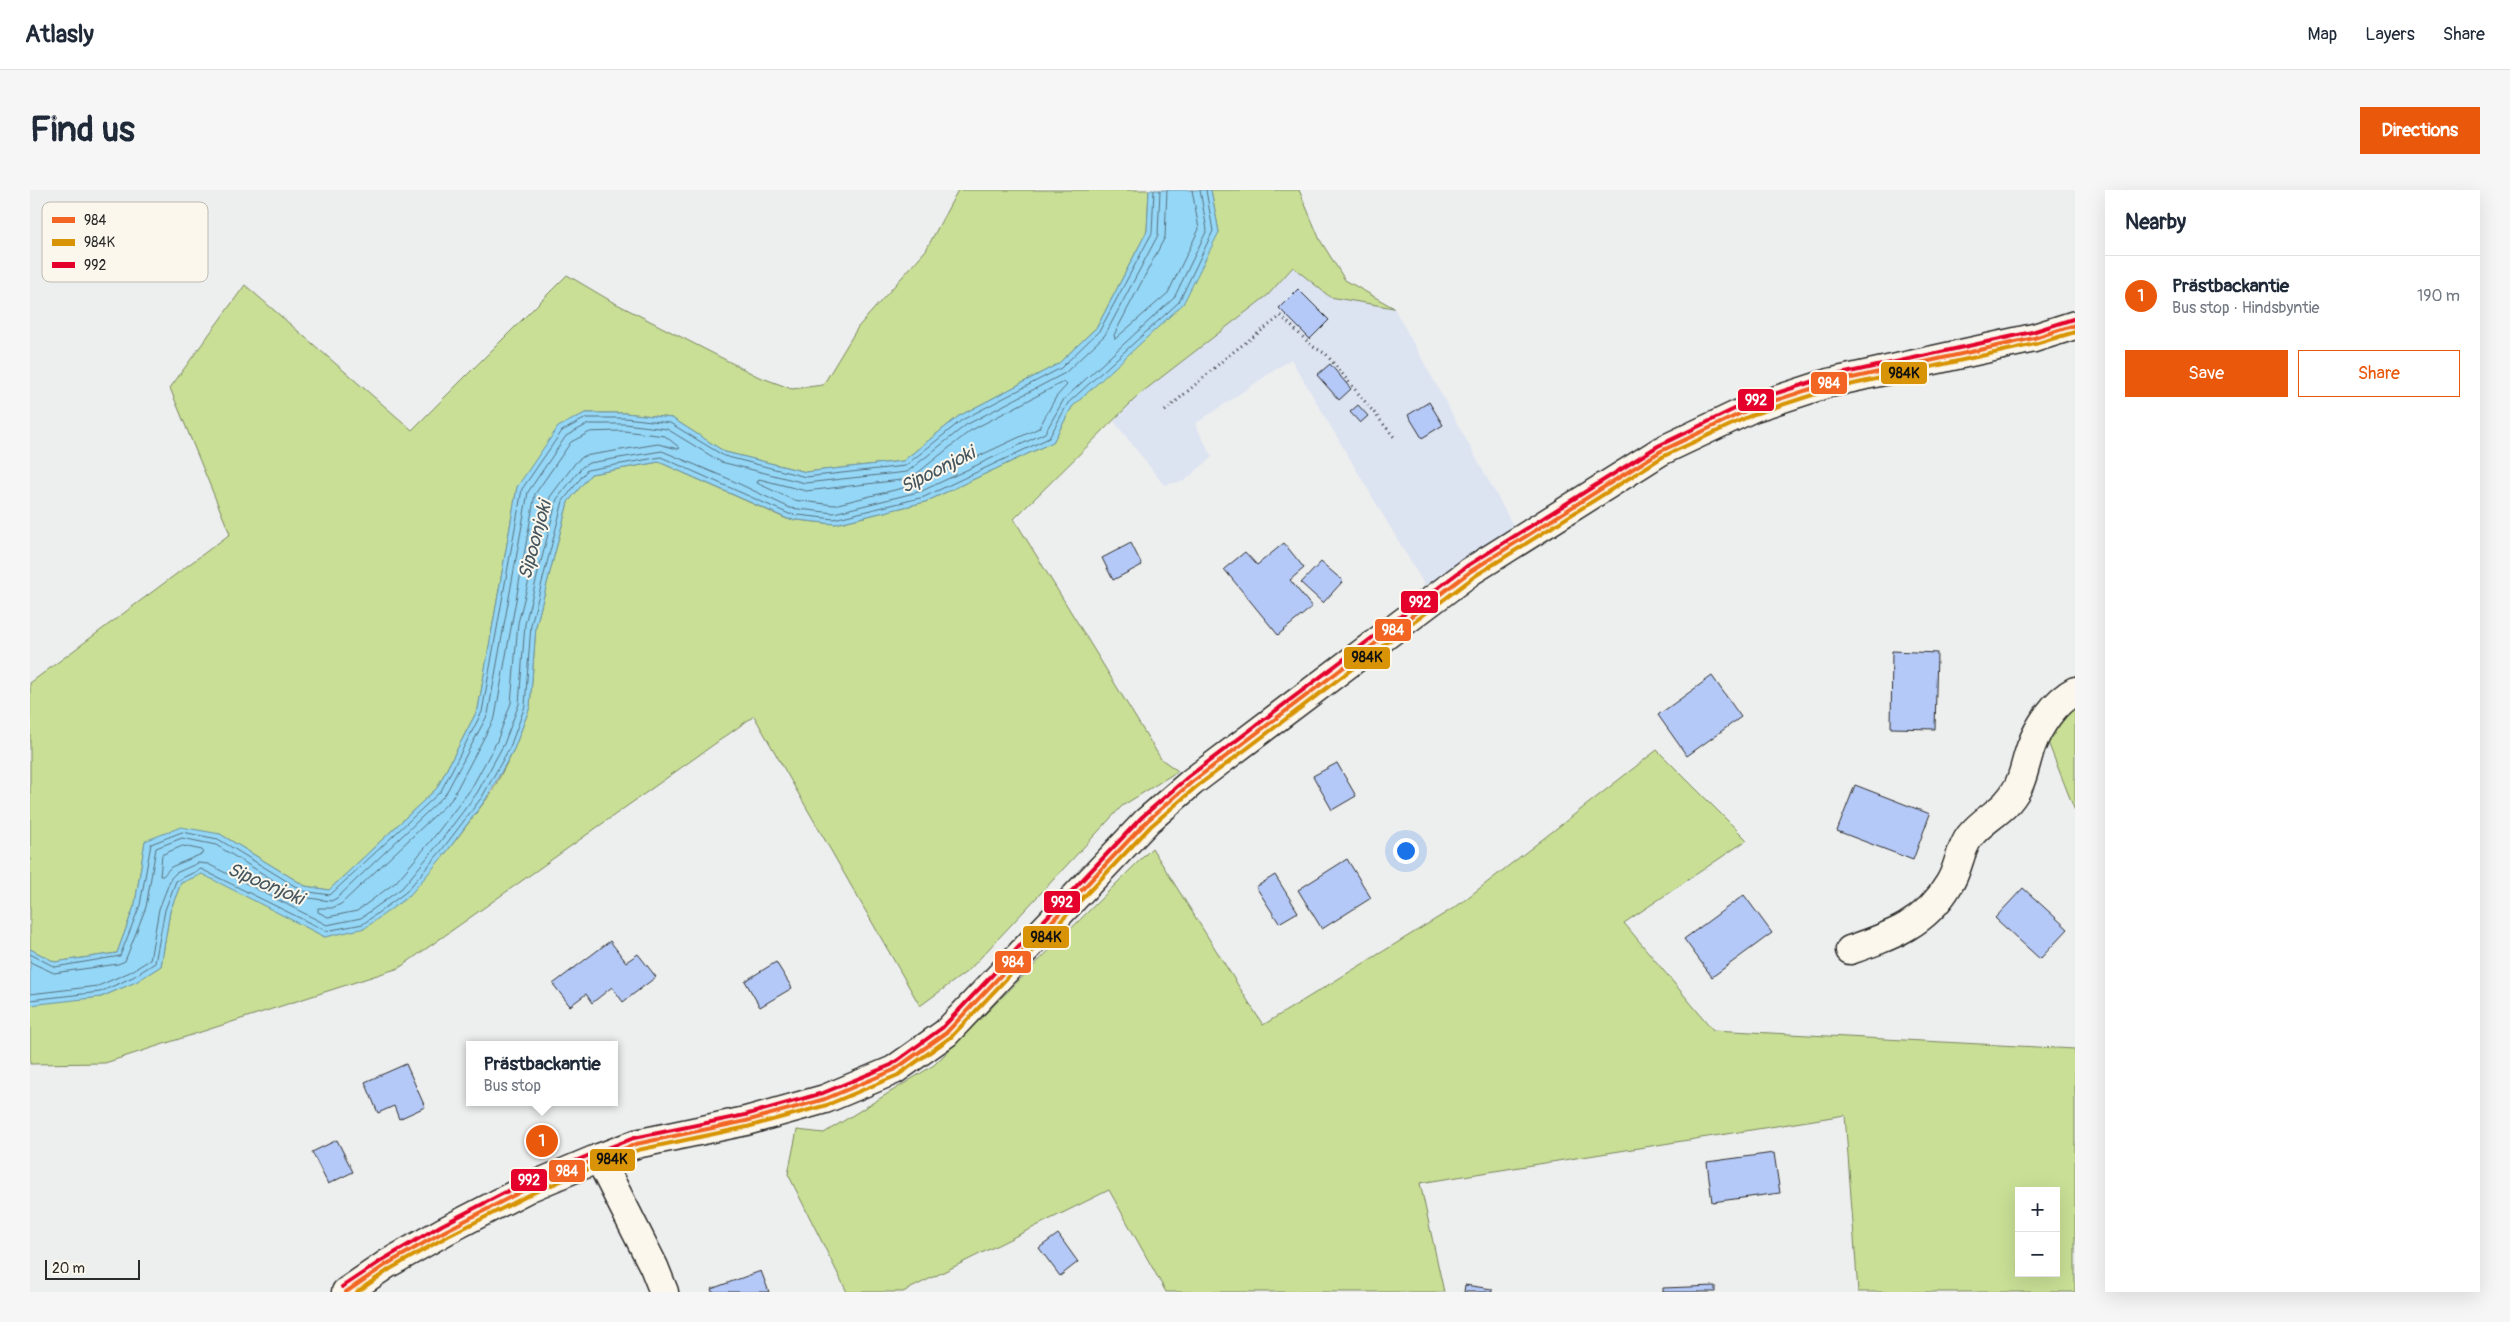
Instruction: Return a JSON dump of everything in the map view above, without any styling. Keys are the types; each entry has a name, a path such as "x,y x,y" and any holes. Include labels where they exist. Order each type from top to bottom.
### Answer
{"street":[{"path":"346,1292 445,1231 530,1187 599,1158 636,1144 746,1121 825,1099 894,1070 946,1033 1147,821 1192,782 1471,571 1662,451 1752,408 1829,383 2034,338 2075,325"},
{"path":"1850,950 1900,932 1915,923 1933,905 1950,884 1963,845 1984,822 2009,803 2019,784 2032,745 2042,726 2069,694 2075,691"},
{"path":"599,1158 654,1267 664,1292"}],"path":[{"path":"1165,410 1228,356 1281,316 1312,346 1326,354 1375,411 1394,437"}],"shaded area":[{"path":"1294,267 1330,297 1394,308 1515,529 1425,586 1291,359 1195,424 1212,457 1184,481 1164,485 1114,421 1141,393 1268,295"}],"green space":[{"path":"958,190 1149,190 1147,231 1097,327 1058,364 959,416 903,461 806,472 725,452 672,418 625,413 585,413 517,487 478,709 437,788 329,890 305,886 220,834 145,841 135,904 117,953 55,962 30,949 30,683 230,534 170,388 245,285 412,430 567,275 611,301 757,376 792,389 823,385 858,327 926,250"},
{"path":"1211,190 1299,190 1320,240 1345,280 1394,308 1330,297 1293,267 1268,295 1141,393 1014,519 1161,759 1178,771 1122,806 969,970 920,1006 754,716 399,968 105,1063 30,1064 30,1003 101,997 135,982 161,966 170,911 181,883 203,873 325,937 445,854 492,792 514,749 530,707 536,626 568,502 591,474 659,462 787,519 835,524 925,502 1053,442 1072,407 1119,362 1219,232"},
{"path":"2075,699 2075,811 2044,732"},
{"path":"1657,750 1747,840 1624,923 1713,1030 2075,1049 2075,1292 1858,1292 1845,1115 1420,1183 1444,1292 1166,1292 1109,1190 903,1292 847,1292 788,1174 797,1130 824,1133 934,1065 1152,848 1263,1025 1457,906"}],"water":[{"name":"Sipoonjoki","path":"1149,190 1211,190 1219,232 1183,304 1072,407 1053,442 925,502 835,524 788,519 659,462 591,474 568,502 536,626 530,707 514,749 486,799 445,854 409,896 365,928 325,937 202,874 181,883 170,911 161,966 136,982 101,997 30,1005 30,949 55,962 117,953 135,904 145,841 181,827 220,834 305,886 329,890 437,788 478,709 517,487 558,427 585,413 625,413 672,418 725,452 806,472 903,461 959,416 1058,364 1097,327 1147,231"}],"building":[{"path":"1298,289 1329,320 1310,339 1279,308"},
{"path":"1330,364 1351,389 1339,400 1317,375"},
{"path":"1429,402 1443,425 1422,438 1408,415"},
{"path":"1358,405 1368,416 1360,423 1350,412"},
{"path":"1131,543 1142,565 1113,580 1102,558"},
{"path":"1284,543 1304,568 1290,580 1312,607 1278,635 1224,569 1245,552 1257,565"},
{"path":"1321,562 1343,581 1323,603 1301,583"},
{"path":"1892,651 1937,653 1935,729 1891,728"},
{"path":"1712,676 1741,717 1687,756 1658,715"},
{"path":"1337,763 1356,796 1332,810 1313,776"},
{"path":"1855,785 1930,814 1913,860 1837,831"},
{"path":"1347,859 1371,898 1322,929 1298,890"},
{"path":"1275,875 1298,912 1279,923 1256,887"},
{"path":"2023,888 2068,929 2040,959 1995,918"},
{"path":"1744,895 1772,933 1712,977 1684,939"},
{"path":"610,941 626,962 638,954 656,977 623,1002 612,987 592,1003 586,994 570,1006 553,984"},
{"path":"776,962 792,988 760,1007 745,981"},
{"path":"406,1064 425,1107 399,1119 394,1106 378,1113 365,1082"},
{"path":"337,1140 353,1172 328,1184 312,1152"},
{"path":"1774,1153 1780,1193 1712,1202 1707,1162"},
{"path":"1058,1234 1078,1262 1060,1276 1039,1248"},
{"path":"761,1271 769,1292 712,1292 711,1289"},
{"path":"1465,1285 1492,1289 1492,1292 1464,1292"},
{"path":"1715,1286 1715,1292 1663,1292 1663,1288"}],"transit line":[{"name":"992","path":"342,1287 384,1259 442,1225 527,1181 597,1152 634,1138 745,1115 823,1093 891,1065 942,1028 1142,817 1188,777 1467,566 1658,446 1749,402 1827,377 2032,332 2073,319"},
{"name":"984","path":"346,1292 387,1264 445,1231 530,1187 599,1158 636,1144 746,1121 825,1099 894,1070 946,1033 1147,821 1192,782 1471,571 1661,451 1752,408 1829,383 2034,338 2075,325"},
{"name":"984K","path":"357,1292 390,1269 448,1236 533,1193 601,1164 638,1150 747,1127 827,1105 898,1075 951,1037 1151,826 1196,787 1475,576 1664,456 1754,414 1831,389 2035,344 2075,332"}],"place":[{"name":"Prästbackantie","path":"542,1141"}]}
